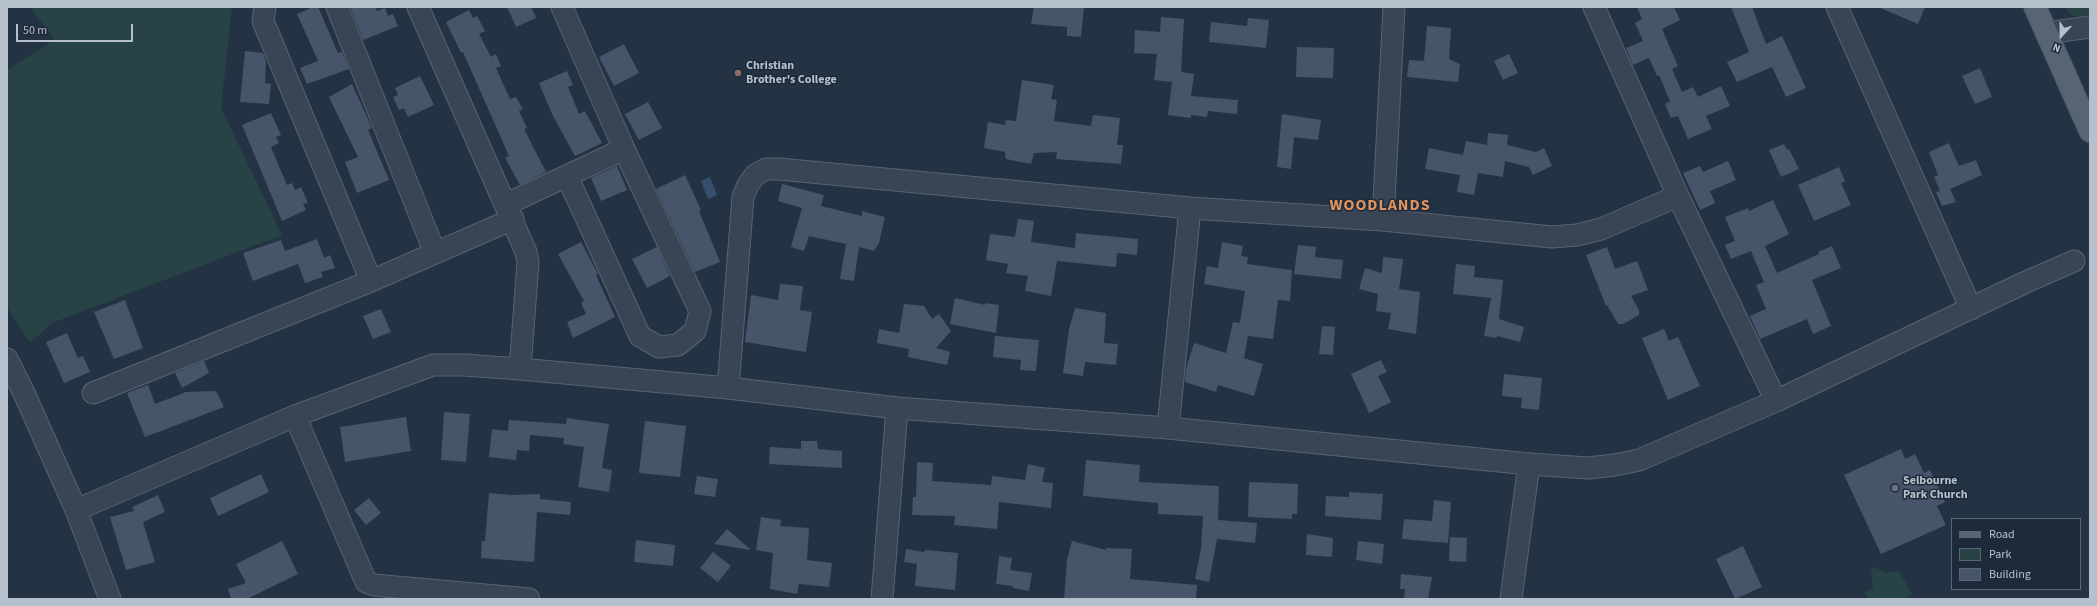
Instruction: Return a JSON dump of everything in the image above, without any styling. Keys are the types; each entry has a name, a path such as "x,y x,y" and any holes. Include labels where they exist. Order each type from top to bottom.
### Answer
{"main road":[{"path":"2035,7 2090,131"}],"street":[{"path":"265,7 263,21 372,281"},
{"path":"337,7 435,253"},
{"path":"418,7 510,211 526,252 528,262 520,369"},
{"path":"562,7 624,149 700,311 695,331 678,345 659,347 640,336 567,176"},
{"path":"1383,220 1394,7"},
{"path":"1594,7 1678,196 1776,402"},
{"path":"1837,7 1971,309"},
{"path":"2046,33 2090,27"},
{"path":"93,393 372,281 435,253 510,211 567,176 624,149"},
{"path":"728,388 743,197 748,185 755,175 766,169 1190,208 1383,220 1552,237 1577,235 1601,229 1678,196"},
{"path":"1168,428 1190,208"},
{"path":"76,510 295,416 433,365 464,364 728,388 897,408 1168,428 1529,464 1588,468 1615,465 1639,460 1776,402 2074,261"},
{"path":"7,359 24,393 76,510 110,599"},
{"path":"882,599 897,408"},
{"path":"295,416 366,582 374,586 529,599"},
{"path":"1511,599 1529,464"}],"green space":[{"path":"31,7 232,7 221,108 282,235 52,323 30,343 7,307 7,70 54,40"},
{"path":"2066,7 2090,7 2090,17 2084,18 2069,14"},
{"path":"1871,566 1888,573 1899,571 1912,594 1903,599 1869,599 1865,592 1873,588"}],"water":[{"path":"710,177 717,195 708,199 701,181"}],"building":[{"path":"313,7 318,7 338,53 342,52 349,69 307,84 300,68 318,61 297,14"},
{"path":"350,7 375,7 377,11 385,8 388,16 393,14 398,26 363,40"},
{"path":"507,7 531,7 536,18 516,27"},
{"path":"1034,7 1084,7 1081,37 1067,36 1067,27 1031,24"},
{"path":"1637,7 1674,7 1680,20 1662,29 1678,66 1672,69 1682,92 1693,87 1698,97 1721,86 1730,106 1706,116 1712,129 1688,139 1678,116 1671,118 1665,104 1670,101 1659,75 1657,76 1649,58 1633,65 1626,48 1643,41 1635,23 1642,19"},
{"path":"1731,7 1752,7 1766,44 1782,36 1806,88 1786,97 1772,67 1737,82 1727,62 1749,52"},
{"path":"1878,7 1925,7 1918,24"},
{"path":"469,10 473,18 477,16 485,31 479,34 491,57 496,54 501,66 496,68 510,99 516,97 523,109 519,111 527,128 524,129 546,172 520,185 505,158 509,156 463,52 461,53 446,22"},
{"path":"1161,17 1184,19 1181,72 1194,74 1191,96 1238,100 1237,114 1208,111 1207,117 1191,115 1191,118 1168,115 1172,82 1154,80 1157,54 1134,53 1135,30 1160,32"},
{"path":"1248,18 1269,20 1266,48 1209,42 1211,22 1247,26"},
{"path":"1427,26 1451,28 1449,59 1460,64 1458,82 1407,77 1409,60 1424,61"},
{"path":"624,44 639,73 614,86 599,57"},
{"path":"1297,47 1334,48 1333,78 1296,77"},
{"path":"245,51 263,53 266,61 265,83 271,84 269,104 240,102"},
{"path":"1509,54 1518,73 1503,80 1494,61"},
{"path":"1980,68 1992,97 1975,104 1962,76"},
{"path":"567,71 573,85 568,87 579,114 585,111 602,143 575,156 552,114 539,83"},
{"path":"420,76 434,105 408,117 404,108 399,110 393,97 398,95 395,88"},
{"path":"1022,80 1054,85 1051,99 1057,100 1054,121 1091,126 1093,115 1120,118 1117,145 1123,145 1121,164 1056,159 1057,152 1034,153 1031,164 1006,159 1005,152 984,148 988,122 1005,125 1006,120 1016,121"},
{"path":"352,84 372,128 368,130 389,180 357,193 345,162 358,157 329,97"},
{"path":"648,102 662,128 639,140 625,114"},
{"path":"271,113 281,135 276,137 279,143 271,147 287,185 292,183 295,190 301,187 308,203 303,204 306,210 282,221 242,125"},
{"path":"1282,114 1321,120 1318,140 1294,137 1291,169 1277,167"},
{"path":"1488,133 1508,135 1507,145 1536,152 1544,148 1552,166 1533,175 1529,167 1505,161 1503,177 1478,173 1474,195 1457,192 1460,175 1425,169 1429,148 1463,155 1466,141 1487,145"},
{"path":"1949,143 1959,166 1976,160 1982,175 1950,189 1956,202 1942,206 1936,192 1940,191 1934,177 1938,175 1929,152"},
{"path":"1784,144 1787,150 1789,149 1799,169 1781,177 1769,150"},
{"path":"1728,161 1736,180 1710,191 1715,203 1700,210 1683,173 1700,166 1703,172"},
{"path":"617,166 627,190 601,201 591,178"},
{"path":"1839,167 1845,181 1841,183 1851,205 1814,221 1798,185"},
{"path":"685,175 701,210 699,211 720,262 695,272 656,189"},
{"path":"782,184 824,195 821,206 862,216 862,211 885,217 879,243 874,251 859,247 854,281 840,279 846,244 809,236 804,251 791,247 802,208 778,201"},
{"path":"1773,200 1789,234 1765,246 1777,273 1819,254 1818,252 1832,246 1841,268 1812,280 1831,326 1813,334 1807,319 1760,339 1750,316 1766,309 1756,285 1764,282 1751,251 1731,259 1725,245 1735,241 1725,217 1748,208 1749,211"},
{"path":"1018,219 1034,221 1031,242 1075,248 1076,233 1138,239 1137,255 1117,253 1116,267 1057,261 1051,296 1025,291 1028,276 1006,273 1008,264 986,260 990,234 1015,237"},
{"path":"317,239 324,258 330,255 335,268 321,272 323,277 305,283 298,264 253,281 243,253 281,240 285,251"},
{"path":"581,242 598,274 596,275 615,317 573,338 567,322 586,314 581,303 584,301 558,254"},
{"path":"1222,242 1243,246 1241,256 1248,257 1247,264 1292,270 1290,301 1278,300 1273,339 1248,336 1244,358 1263,364 1254,396 1218,385 1216,392 1185,382 1186,369 1194,343 1226,353 1233,322 1240,323 1245,291 1204,284 1207,266 1218,268"},
{"path":"1298,245 1316,247 1315,257 1343,260 1341,279 1294,274"},
{"path":"657,247 670,276 647,288 632,259"},
{"path":"1607,247 1615,269 1637,261 1648,290 1631,296 1639,310 1639,315 1623,324 1618,324 1607,305 1606,306 1586,255"},
{"path":"1383,257 1403,259 1399,289 1420,292 1416,334 1388,329 1391,313 1376,311 1378,294 1359,289 1365,268 1382,273"},
{"path":"1456,264 1475,266 1474,277 1503,280 1499,319 1524,327 1520,342 1497,336 1497,338 1484,336 1491,298 1453,294"},
{"path":"780,284 803,286 800,310 812,312 806,352 745,342 751,295 778,300"},
{"path":"955,298 985,305 985,303 999,305 996,333 950,324"},
{"path":"125,300 143,348 114,359 94,312"},
{"path":"904,304 924,306 932,319 939,314 951,331 936,348 950,352 947,365 908,357 909,349 877,343 879,329 899,333"},
{"path":"1075,308 1106,313 1104,343 1118,344 1116,365 1085,362 1083,376 1063,373 1069,329"},
{"path":"381,309 391,332 373,339 363,316"},
{"path":"1322,326 1335,327 1333,355 1319,354"},
{"path":"1664,329 1669,341 1678,337 1700,386 1668,400 1642,338"},
{"path":"67,333 78,358 83,356 90,372 64,383 46,342"},
{"path":"995,336 1039,340 1036,371 1020,370 1021,360 993,357"},
{"path":"1381,360 1387,372 1378,376 1391,402 1369,413 1351,374"},
{"path":"204,361 209,373 182,388 175,373"},
{"path":"1504,374 1542,378 1539,410 1521,408 1522,398 1502,396"},
{"path":"148,385 155,404 186,392 216,391 224,407 145,437 127,393"},
{"path":"444,412 470,414 466,462 441,460"},
{"path":"406,417 411,451 345,462 340,427"},
{"path":"567,418 609,424 602,468 612,470 609,492 578,487 584,447 563,444 564,438 530,435 529,451 517,450 516,460 489,457 492,429 508,431 509,420 566,424"},
{"path":"645,421 686,426 680,477 639,473"},
{"path":"801,441 817,441 818,449 842,451 842,468 769,464 770,447 801,449"},
{"name":"Selbourne Park Church","path":"1901,449 1905,459 1915,454 1924,473 1930,470 1945,502 1937,506 1946,525 1881,554 1844,475"},
{"path":"1086,460 1140,465 1139,482 1219,486 1218,520 1257,523 1255,543 1217,539 1209,582 1195,579 1201,548 1203,516 1158,514 1158,503 1083,496"},
{"path":"917,462 933,463 932,481 991,485 992,476 1025,480 1028,464 1045,468 1042,482 1053,483 1051,508 999,502 997,529 954,525 955,516 912,515 913,497 916,497"},
{"path":"261,474 269,492 218,516 210,498"},
{"path":"697,476 718,479 715,497 694,494"},
{"path":"1249,482 1298,484 1297,514 1292,514 1292,519 1248,517"},
{"path":"1349,492 1383,494 1381,520 1325,516 1326,496 1349,497"},
{"path":"489,493 512,495 540,494 540,499 571,502 570,515 537,512 534,562 481,558 482,541 485,541"},
{"path":"158,495 165,512 143,522 155,562 126,570 110,517 134,511 132,507"},
{"path":"369,498 381,513 366,525 354,510"},
{"path":"1434,500 1451,502 1448,543 1402,539 1404,519 1432,521"},
{"path":"761,517 781,520 780,526 809,528 807,560 832,563 829,587 799,584 797,594 770,589 773,553 756,550"},
{"path":"727,529 751,550 714,544"},
{"path":"1307,534 1333,538 1332,557 1306,555"},
{"path":"1450,537 1467,538 1466,562 1449,561"},
{"path":"636,540 675,545 673,566 634,562"},
{"path":"282,541 298,574 247,599 231,599 228,589 246,583 236,564"},
{"path":"1072,541 1106,550 1106,548 1132,549 1130,579 1197,585 1196,599 1064,599 1067,560"},
{"path":"1358,541 1384,544 1382,564 1356,560"},
{"path":"1743,546 1762,587 1735,599 1716,559"},
{"path":"906,549 924,552 925,550 958,553 955,590 915,586 917,564 904,562"},
{"path":"713,552 731,566 718,582 700,568"},
{"path":"999,556 1012,558 1010,570 1032,573 1029,591 1013,588 1013,586 996,584"},
{"path":"1401,574 1432,577 1428,599 1404,599 1405,589 1400,589"}],"place":[{"name":"Christian Brother's College","path":"738,73"},
{"name":"Selbourne Park Church","path":"1895,488"}],"district":[{"name":"WOODLANDS","path":"1380,206"}]}
